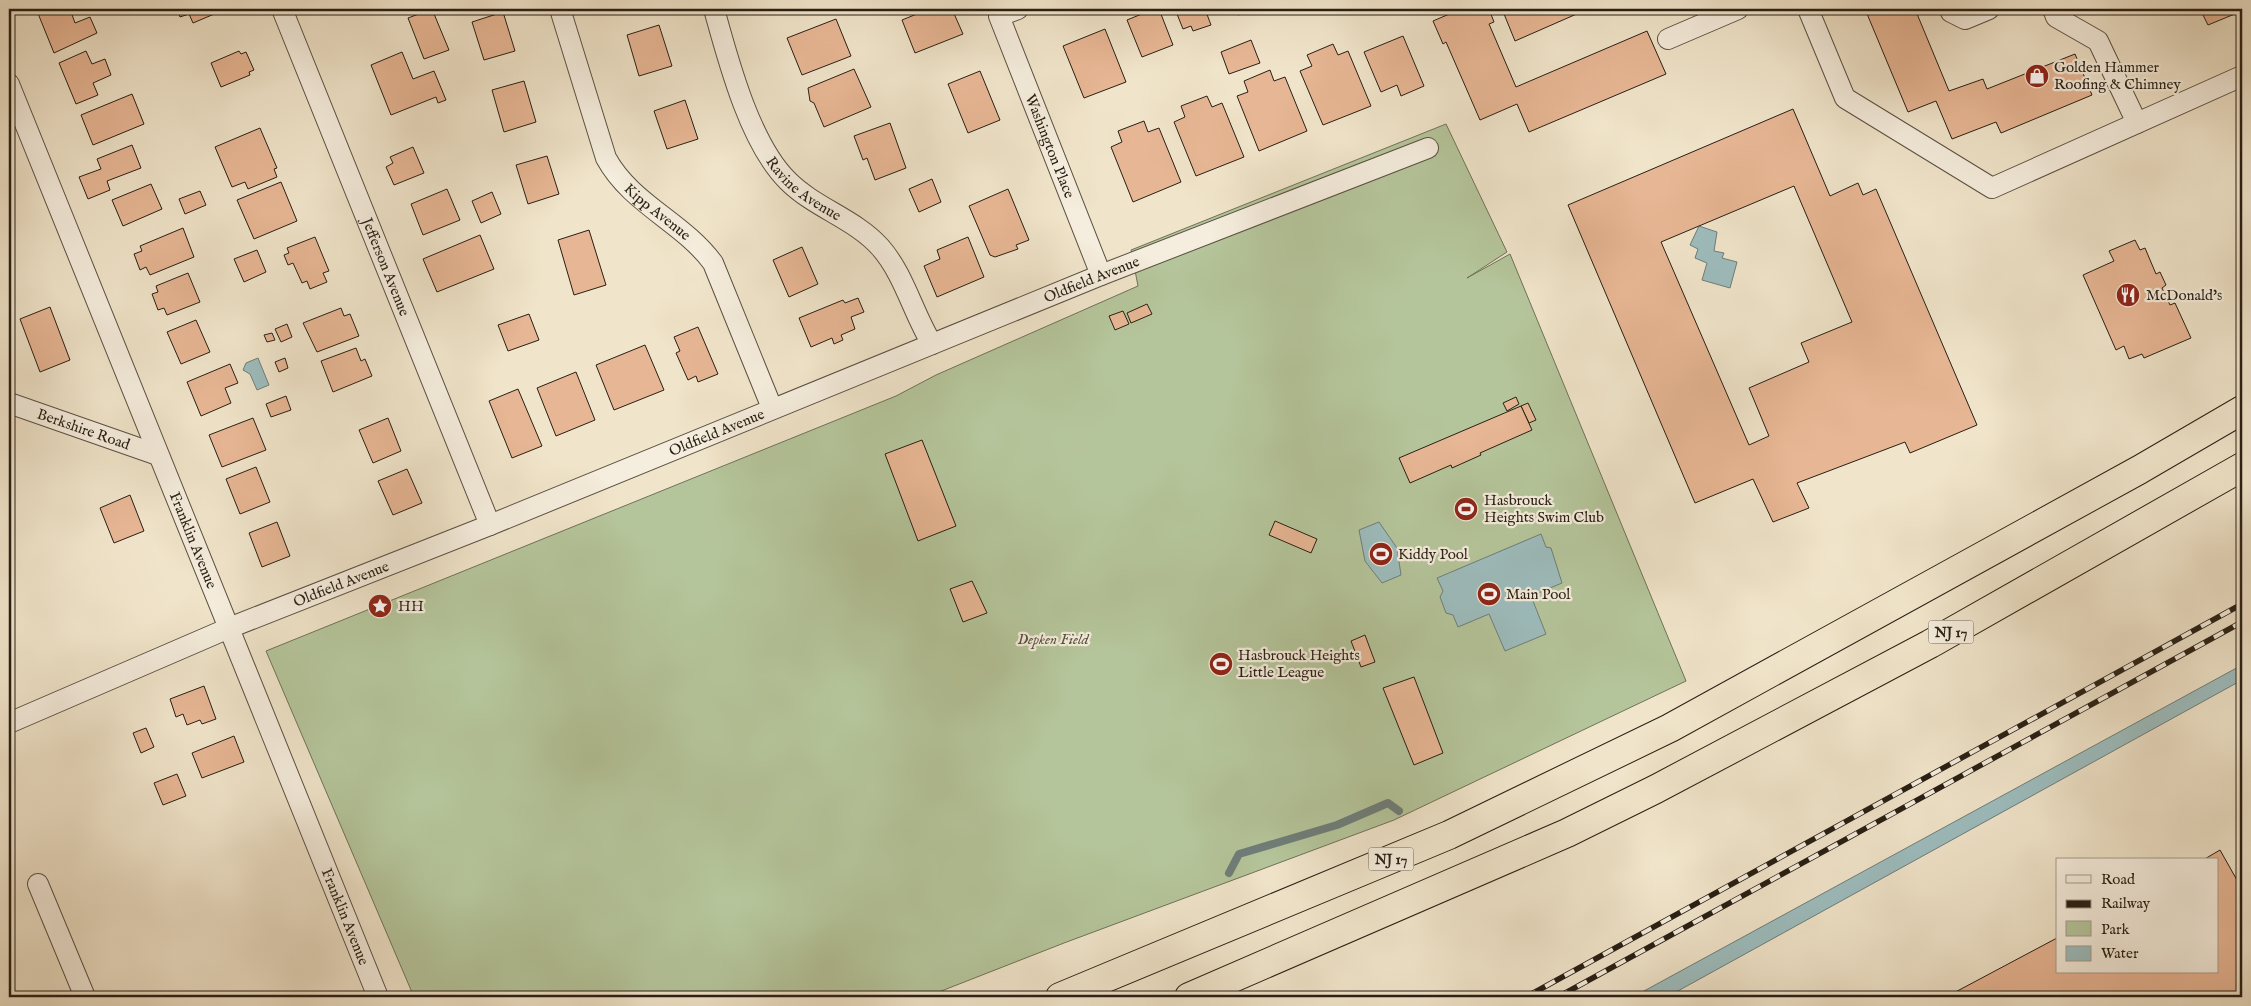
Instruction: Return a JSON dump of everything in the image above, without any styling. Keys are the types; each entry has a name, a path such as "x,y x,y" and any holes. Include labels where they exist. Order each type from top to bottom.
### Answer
{"highway":[{"name":"NJ 17","path":"1060,997 1448,835 1670,728 1785,667 2139,470 2242,410"},
{"name":"NJ 17","path":"1189,997 1567,833 1656,789 1930,644 2242,467"}],"street":[{"name":"Jefferson Avenue","path":"282,9 490,525"},
{"name":"Kipp Avenue","path":"560,9 606,158 614,172 634,194 696,242 713,263 772,408"},
{"name":"Ravine Avenue","path":"714,9 740,93 761,144 773,163 788,182 802,193 879,246 888,257 920,325 932,344"},
{"name":"Washington Place","path":"1018,9 999,16 1101,275"},
{"path":"1668,39 1738,9"},
{"path":"1808,9 1845,98 1992,188 2242,76"},
{"path":"1950,9 1965,19 1989,9"},
{"path":"2053,9 2056,17 2098,41 2137,123"},
{"name":"Franklin Avenue","path":"9,84 378,997"},
{"name":"Oldfield Avenue","path":"9,723 229,628 490,525 1101,275 1428,148"},
{"name":"Berkshire Road","path":"9,403 158,455"},
{"path":"38,884 86,997"}],"green space":[{"name":"Depken Field","path":"1446,124 1507,252 1467,278 1510,254 1686,681 1394,820 1064,943 926,997 414,997 266,651 896,396 936,375 1138,286 1131,250"}],"water":[{"path":"1699,226 1717,232 1714,251 1724,253 1722,258 1737,262 1730,288 1702,280 1707,263 1695,258 1698,249 1690,245"},
{"path":"258,358 269,385 257,390 250,374 243,370 246,363"},
{"name":"Kiddy Pool","path":"1379,522 1397,548 1401,575 1382,583 1365,561 1359,530"},
{"name":"Main Pool","path":"1541,534 1546,547 1551,548 1562,583 1531,596 1546,634 1505,651 1489,614 1458,627 1453,615 1446,613 1440,597 1443,591 1437,578"},
{"path":"2242,665 2242,680 1667,997 1633,997"}],"building":[{"path":"41,9 70,9 75,23 90,17 97,33 54,53 37,11"},
{"path":"177,9 226,9 193,23 189,14 180,17"},
{"path":"432,9 449,50 424,59 408,18"},
{"path":"929,9 952,9 963,34 915,53 902,20"},
{"path":"1154,9 1159,9 1173,45 1142,57 1127,20"},
{"path":"1175,9 1205,9 1211,25 1193,31 1191,26 1183,29"},
{"path":"1235,9 1255,9 1238,15"},
{"path":"1461,9 1489,9 1494,22 1489,24 1516,87 1647,31 1666,74 1529,132 1517,104 1480,120 1446,42 1443,44 1433,21"},
{"path":"1502,9 1588,9 1515,41"},
{"path":"1865,9 1915,9 1949,91 1983,79 1987,89 2075,54 2092,95 2001,133 1996,122 1952,139 1936,101 1908,112"},
{"path":"2200,9 2242,9 2242,11 2208,25"},
{"path":"503,12 515,51 484,60 472,22"},
{"path":"836,19 851,56 802,75 787,38"},
{"path":"659,25 672,66 639,76 627,35"},
{"path":"1105,29 1126,82 1084,98 1063,46"},
{"path":"1403,36 1424,86 1401,96 1397,85 1381,92 1364,52"},
{"path":"1251,40 1260,63 1229,74 1221,52"},
{"path":"1333,44 1338,55 1348,51 1371,106 1323,125 1300,71 1312,66 1307,55"},
{"path":"86,51 92,64 105,59 111,75 93,83 98,95 76,104 59,63"},
{"path":"239,51 241,54 246,52 254,70 249,72 250,75 221,87 211,63"},
{"path":"402,52 413,79 434,71 446,100 438,103 436,97 391,115 371,65"},
{"path":"854,69 871,107 824,127 814,103 810,101 808,88"},
{"path":"1270,70 1274,81 1285,77 1307,131 1259,151 1237,96 1248,92 1244,81"},
{"path":"980,71 1000,120 968,133 948,84"},
{"path":"524,81 536,122 504,132 492,90"},
{"path":"132,94 144,124 93,145 81,115"},
{"path":"1207,96 1212,107 1222,103 1244,157 1196,176 1174,122 1185,117 1181,106"},
{"path":"685,100 698,139 667,149 654,111"},
{"path":"1793,109 1830,196 1858,183 1863,195 1876,189 1977,425 1910,453 1905,442 1797,483 1809,508 1773,522 1753,479 1695,503 1568,205","holes":["1794,186 1852,322 1801,343 1809,362 1749,388 1769,436 1749,445 1661,242"]},
{"path":"1144,121 1148,132 1159,128 1181,182 1133,202 1111,147 1122,142 1118,131"},
{"path":"890,123 906,168 875,180 867,158 863,160 854,136"},
{"path":"260,128 277,168 274,169 277,177 248,189 245,182 232,187 215,147"},
{"path":"132,145 141,168 107,181 110,190 88,199 79,177 101,169 97,159"},
{"path":"413,147 424,173 394,185 386,167 393,163 390,157"},
{"path":"547,156 559,194 528,204 516,165"},
{"path":"932,179 941,202 919,212 909,189"},
{"path":"281,182 297,221 254,239 237,200"},
{"path":"151,184 162,209 123,226 112,200"},
{"path":"447,189 460,220 423,235 411,204"},
{"path":"1008,189 1029,240 1016,245 1018,249 995,257 990,255 969,206"},
{"path":"200,191 206,205 185,214 179,199"},
{"path":"492,192 501,214 481,223 472,201"},
{"path":"183,228 194,257 150,275 146,267 140,270 134,254 142,251 140,246"},
{"path":"589,230 606,285 574,295 558,240"},
{"path":"480,235 494,269 437,292 423,259"},
{"path":"315,237 329,271 323,273 327,282 310,289 307,281 302,283 293,263 288,265 284,255 289,253 287,248"},
{"path":"968,237 984,277 937,297 924,266 940,259 937,250"},
{"name":"McDonald's","path":"2135,240 2140,250 2145,248 2156,274 2160,272 2166,285 2162,288 2170,305 2175,303 2191,338 2144,358 2142,354 2129,359 2124,346 2116,350 2083,275 2114,261 2109,251"},
{"path":"802,247 818,284 789,297 773,260"},
{"path":"257,250 266,272 244,282 234,259"},
{"path":"188,273 200,302 167,315 164,308 158,310 152,294 158,292 156,286"},
{"path":"858,298 864,312 851,317 855,329 841,335 843,340 834,344 832,338 811,347 799,318 843,300 845,303"},
{"path":"1147,304 1152,314 1131,323 1127,313"},
{"path":"50,307 70,360 40,372 20,319"},
{"path":"341,308 344,316 350,314 359,336 317,352 303,323"},
{"path":"1123,311 1129,324 1115,330 1109,316"},
{"path":"529,314 539,340 508,351 498,325"},
{"path":"196,320 210,352 181,364 167,332"},
{"path":"287,324 292,337 281,342 275,329"},
{"path":"698,327 718,374 698,382 696,376 688,380 676,353 680,351 674,337"},
{"path":"272,333 275,340 267,342 264,335"},
{"path":"645,345 664,390 614,410 596,365"},
{"path":"356,348 361,361 365,359 372,376 333,392 321,361"},
{"path":"285,358 288,368 279,372 275,362"},
{"path":"230,364 238,383 225,388 231,403 201,416 187,382"},
{"path":"576,372 595,420 556,436 537,388"},
{"path":"518,389 542,446 512,458 489,401"},
{"path":"286,396 291,410 271,417 266,404"},
{"path":"1516,397 1519,404 1507,411 1503,403"},
{"path":"1528,403 1536,420 1529,423 1521,406"},
{"name":"Hasbrouck Heights Swim Club","path":"1521,406 1532,430 1480,453 1481,455 1452,468 1451,465 1410,483 1399,458"},
{"path":"253,418 266,450 222,467 209,435"},
{"path":"388,418 401,451 373,463 359,430"},
{"path":"922,440 956,526 918,541 885,454"},
{"path":"256,467 270,502 240,514 226,479"},
{"path":"407,469 422,503 393,515 378,481"},
{"path":"130,495 144,531 114,543 100,508"},
{"path":"1275,521 1317,539 1311,553 1269,535"},
{"path":"277,522 290,556 262,567 249,533"},
{"path":"972,581 987,613 963,622 950,589"},
{"path":"1365,635 1375,662 1361,667 1351,641"},
{"path":"1414,677 1443,753 1414,765 1383,688"},
{"path":"204,686 216,719 202,724 200,720 187,725 183,714 176,717 170,699"},
{"path":"146,728 154,747 141,753 133,733"},
{"path":"234,736 244,762 202,778 192,753"},
{"path":"177,774 186,796 163,805 154,783"},
{"path":"2220,850 2242,889 2242,997 1946,997 2056,939 2056,974 2218,974 2218,858 2206,858"}],"waterway":[{"path":"1229,873 1239,854 1337,825 1388,803 1399,811"}],"railway":[{"path":"1526,997 2242,604"},
{"path":"1558,997 2242,622"}],"place":[{"name":"Golden Hammer Roofing & Chimney","path":"2037,76"},
{"name":"McDonald's","path":"2128,295"},
{"name":"Hasbrouck Heights Swim Club","path":"1466,509"},
{"name":"Kiddy Pool","path":"1381,554"},
{"name":"Main Pool","path":"1489,594"},
{"name":"HH","path":"380,606"},
{"name":"Hasbrouck Heights Little League","path":"1221,664"}]}
